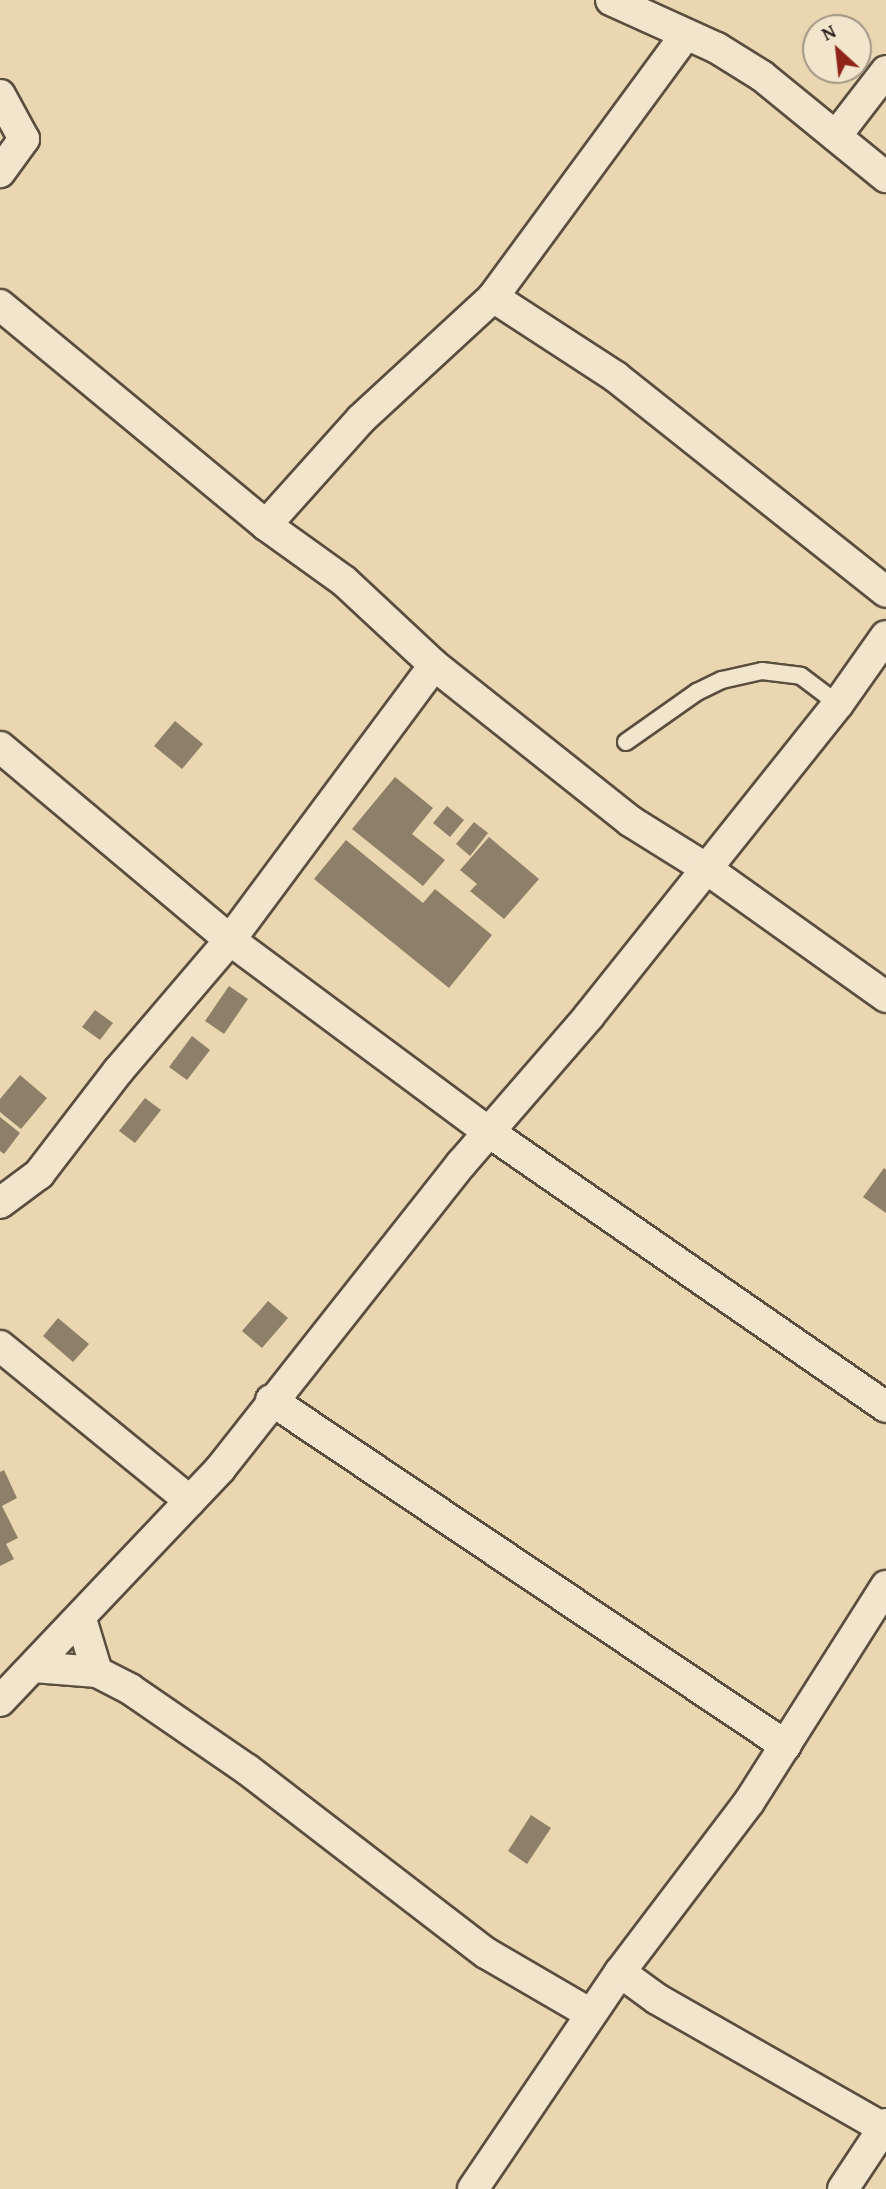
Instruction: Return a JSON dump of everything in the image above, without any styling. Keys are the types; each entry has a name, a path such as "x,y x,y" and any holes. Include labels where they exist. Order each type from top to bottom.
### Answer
{"street":[{"path":"611,0 635,6 684,37 717,48 762,76 886,177"},
{"path":"266,525 361,419 493,297 684,37"},
{"path":"836,136 886,71"},
{"path":"0,95 24,139 0,172"},
{"path":"493,297 616,377 886,592"},
{"path":"0,305 266,525 344,581 434,665 630,821 704,867 886,997"},
{"path":"0,1700 81,1619 190,1501 489,1132 589,1016 704,867 838,704 886,636"},
{"path":"2,1196 39,1174 118,1071 230,940 434,665"},
{"path":"0,747 230,940 489,1132 886,1407"},
{"path":"0,1346 190,1501"},
{"path":"271,1400 786,1746"},
{"path":"473,2189 620,1972 681,1897 786,1746 886,1586"},
{"path":"81,1619 97,1672"},
{"path":"34,1667 97,1672 204,1737 486,1953 591,2014"},
{"path":"620,1972 657,1999 884,2126 843,2189"}],"lane":[{"path":"626,742 697,692 722,680 762,671 801,676 838,704"}],"building":[{"path":"175,721 203,744 182,769 154,746"},
{"path":"395,777 433,808 412,834 445,860 423,886 352,829"},
{"path":"447,806 464,820 450,837 433,823"},
{"path":"474,822 488,833 470,856 456,844"},
{"path":"489,837 539,879 504,919 470,891 477,884 460,870"},
{"path":"346,840 423,903 435,889 492,935 449,988 314,879"},
{"path":"229,986 248,999 224,1034 205,1021"},
{"path":"95,1010 113,1023 100,1040 82,1027"},
{"path":"192,1036 210,1050 187,1080 169,1067"},
{"path":"20,1075 47,1098 21,1129 0,1112 0,1099"},
{"path":"145,1098 161,1110 135,1143 119,1131"},
{"path":"0,1117 20,1133 4,1154 0,1151"},
{"path":"884,1168 886,1170 886,1213 863,1197"},
{"path":"268,1301 288,1318 262,1348 242,1331"},
{"path":"58,1318 89,1344 73,1362 43,1336"},
{"path":"4,1470 17,1498 2,1506 18,1538 6,1544 14,1559 0,1566 0,1472"},
{"path":"531,1815 551,1828 527,1864 508,1851"}]}
